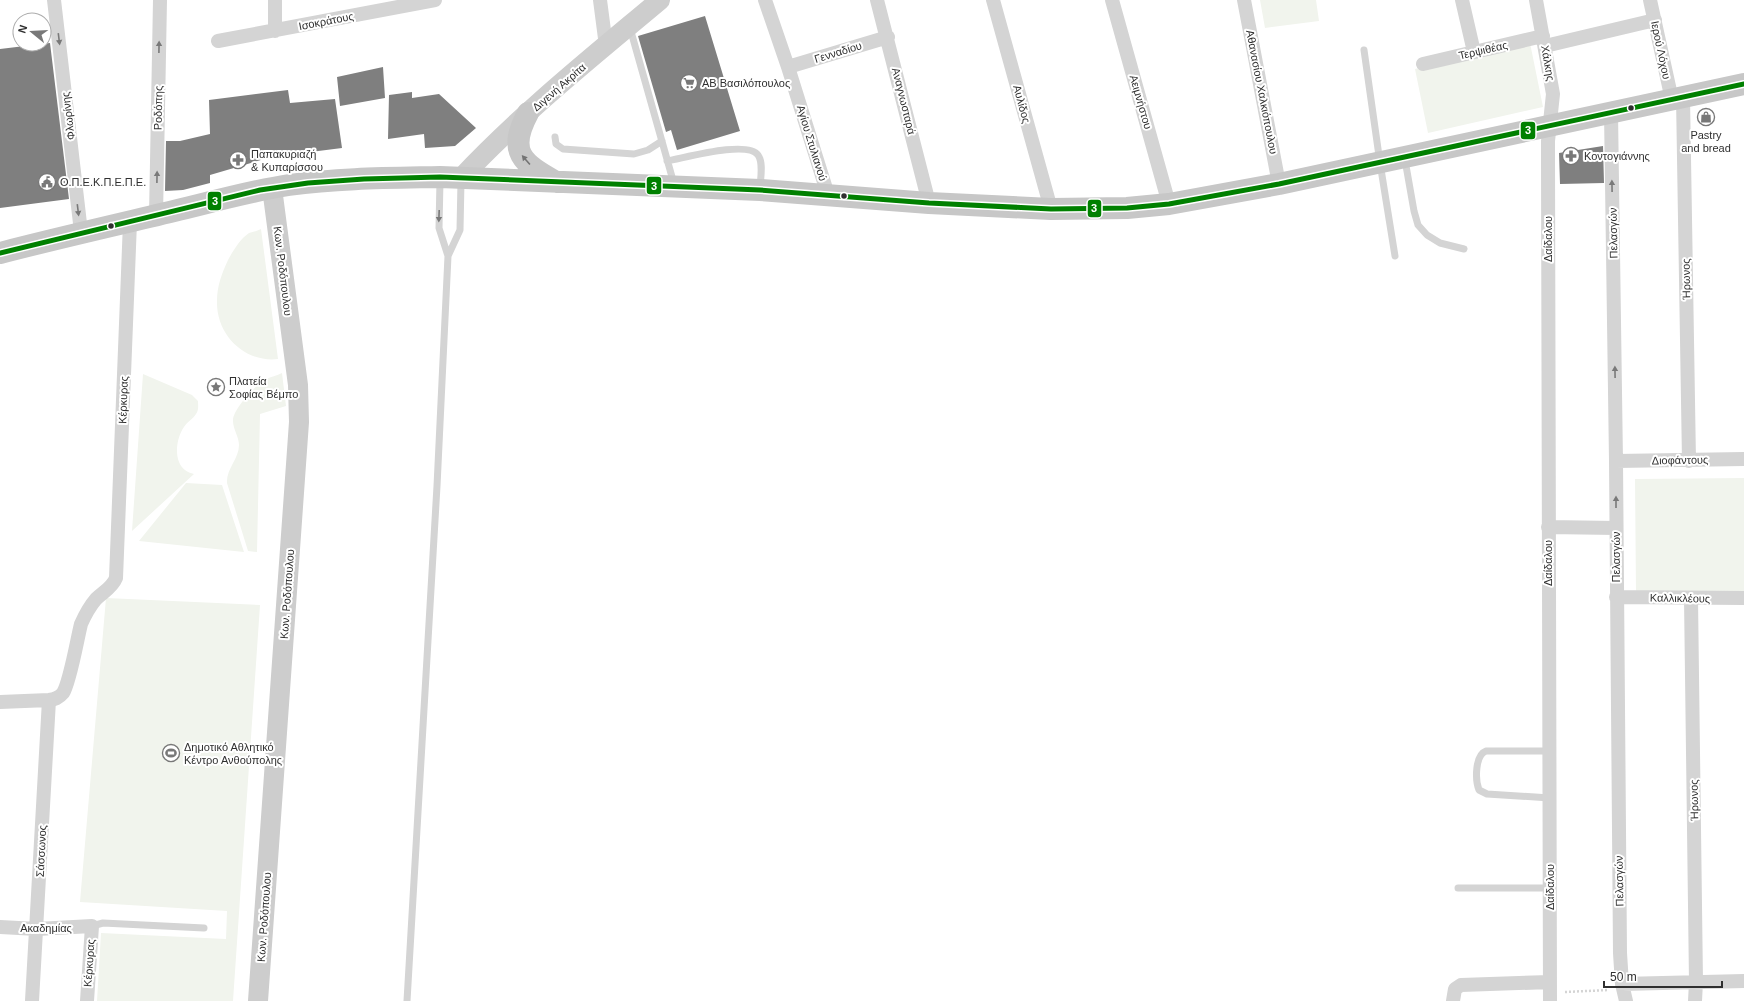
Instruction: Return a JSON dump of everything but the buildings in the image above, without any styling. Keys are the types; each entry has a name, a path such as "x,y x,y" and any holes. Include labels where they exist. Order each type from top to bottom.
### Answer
{"main road":[{"path":"0,253 81,232 130,222 272,188 350,180 440,177 675,186 760,190 929,203 1051,209 1127,208 1169,204 1279,184 1405,158 1744,84"},
{"path":"528,113 520,128 517,138 521,154 535,169 558,182"}],"street":[{"name":"Φλωρίνης","path":"54,0 81,232"},
{"name":"Ροδόπης","path":"156,216 160,0"},
{"path":"275,0 275,31"},
{"name":"Ισοκράτους","path":"218,41 435,0"},
{"path":"600,0 606,46"},
{"name":"Διγενή Ακρίτα","path":"461,178 492,146 528,113 660,0"},
{"name":"Αγίου Στυλιανού","path":"765,0 788,66 828,195"},
{"name":"Αναγνωσταρά","path":"877,0 888,37 929,203"},
{"name":"Αυλίδος","path":"993,0 1051,209"},
{"name":"Αειμνήστου","path":"1112,0 1169,204"},
{"name":"Αθανασίου Χαλκιόπουλου","path":"1244,0 1279,184"},
{"path":"1462,0 1474,52"},
{"name":"Χάλκης","path":"1536,0 1553,94 1549,126"},
{"name":"Ιερού Λόχου","path":"1650,0 1678,98"},
{"name":"Τερψιθέας","path":"1423,64 1474,52 1544,41 1655,20"},
{"name":"Γενναδίου","path":"788,66 888,37"},
{"name":"Ήρωνος","path":"1678,98 1689,461"},
{"name":"Πελασγών","path":"1611,112 1616,461 1620,953 1624,991"},
{"name":"Δαίδαλου","path":"1549,126 1548,527 1550,992"},
{"name":"Κων. Ροδόπουλου","path":"258,1001 299,422 298,385 272,188"},
{"name":"Κέρκυρας","path":"49,700 56,699 65,689 81,624 92,603 114,583 116,578 130,222"},
{"name":"Διοφάντους","path":"1616,461 1744,459"},
{"path":"1548,527 1616,528"},
{"name":"Καλλικλέους","path":"1616,597 1744,598"},
{"name":"Ήρωνος","path":"1691,598 1695,1001"},
{"path":"0,702 49,700"},
{"name":"Σάσσωνος","path":"32,1001 49,700"},
{"name":"Κέρκυρας","path":"87,1001 92,926"},
{"name":"Ακαδημίας","path":"0,927 36,929 92,926"},
{"path":"1624,991 1696,982 1744,981"},
{"path":"1453,1001 1455,989 1461,985 1550,992"}],"lane":[{"path":"629,26 675,186"},
{"path":"1364,50 1395,256"},
{"path":"555,137 556,144 563,149 626,154 641,153 662,141"},
{"path":"667,161 736,148 754,152 759,156 760,161 760,190"},
{"path":"1405,158 1414,211 1418,225 1427,235 1440,243 1464,249"},
{"path":"440,177 438,228 448,256"},
{"path":"407,1001 437,486 448,256 460,230 461,178"},
{"path":"1549,751 1483,752 1478,759 1477,786 1479,790 1487,794 1550,798"},
{"path":"1458,888 1550,888"},
{"path":"92,926 103,923 204,928"}],"path":[{"path":"1550,992 1624,991"}],"shaded area":[{"path":"1260,0 1316,0 1319,21 1265,28"},
{"path":"1530,43 1543,107 1428,133 1415,69"},
{"path":"261,229 278,359 266,359 254,356 244,351 227,335 221,325 218,313 218,290 228,260 243,238 249,233"},
{"path":"282,373 286,406 260,414 257,552 248,551 227,483 228,473 237,455 239,445 233,421 236,411 240,405 260,383"},
{"path":"143,374 192,395 198,401 197,412 185,425 181,432 177,449 177,455 181,466 194,474 132,531"},
{"path":"1744,478 1744,591 1636,592 1635,479"},
{"path":"186,483 222,485 244,552 139,541"},
{"name":"Δημοτικό Αθλητικό Κέντρο Ανθούπολης","path":"106,598 260,605 233,1001 97,1001 101,933 226,939 227,911 80,902"}],"transit line":[{"name":"3","path":"0,253 260,190 308,183 364,179 440,177 760,190 929,203 1051,209 1127,208 1169,204 1279,184 1744,84"}],"place":[{"name":"ΑΒ Βασιλόπουλος","path":"689,83"},
{"name":"Pastry and bread","path":"1706,117"},
{"name":"Κοντογιάννης","path":"1571,156"},
{"name":"Παπακυριαζή & Κυπαρίσσου","path":"238,160"},
{"name":"Ο.Π.Ε.Κ.Π.Ε.Π.Ε.","path":"47,182"},
{"name":"Πλατεία Σοφίας Βέμπο","path":"216,387"},
{"name":"Δημοτικό Αθλητικό Κέντρο Ανθούπολης","path":"171,753"}]}
